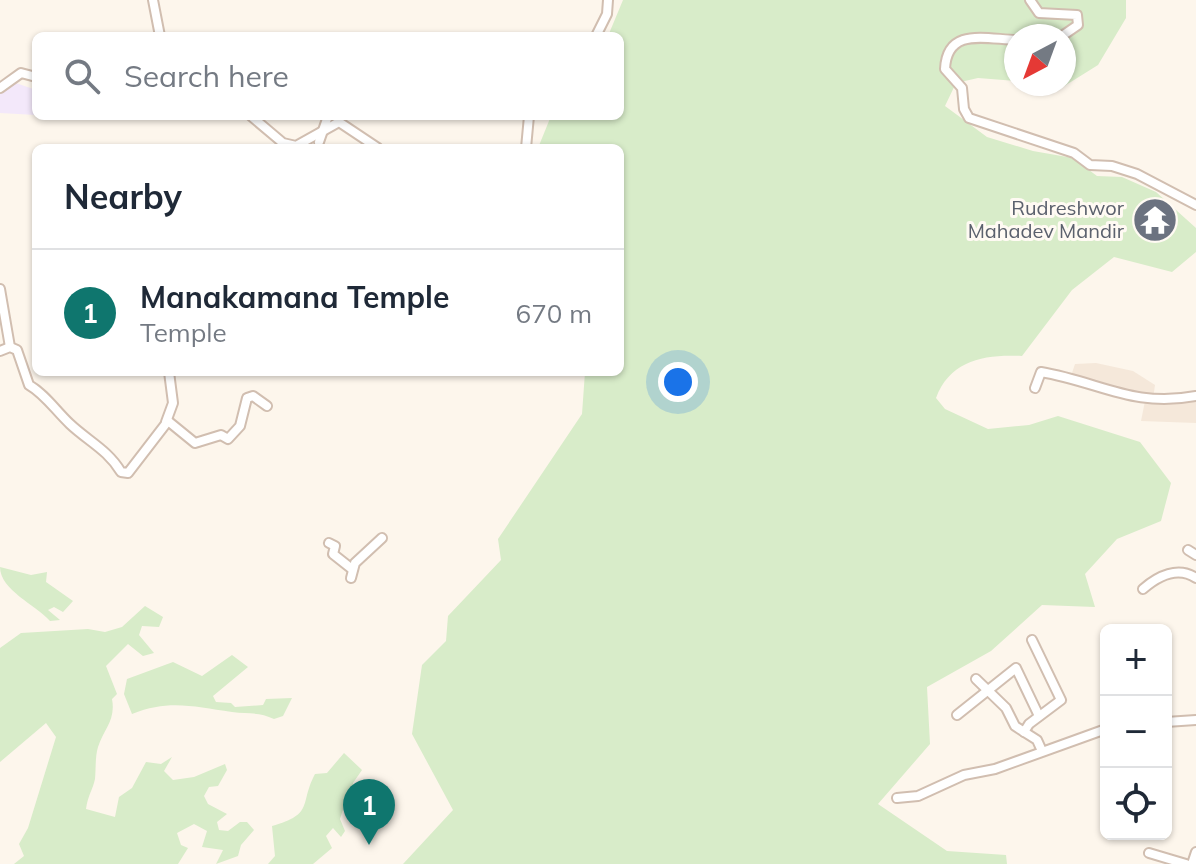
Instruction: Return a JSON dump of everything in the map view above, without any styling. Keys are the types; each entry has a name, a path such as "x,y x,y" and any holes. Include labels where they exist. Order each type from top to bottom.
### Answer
{"street":[{"path":"153,0 159,32"},
{"path":"598,32 607,14 608,0"},
{"path":"1030,0 1039,13 1077,15 1076,26"},
{"path":"1004,39 965,37 951,47 945,69 962,88 964,109 969,118 1074,153 1090,165 1112,166 1137,174 1196,205"},
{"path":"0,88 21,73 32,76"},
{"path":"256,120 287,144"},
{"path":"319,142 327,120"},
{"path":"526,144 529,120"},
{"path":"299,144 335,122 343,123 372,144"},
{"path":"0,289 10,347"},
{"path":"0,351 10,347 17,350 25,365 29,385 42,392 47,403 73,428 111,456 121,472 128,473 166,422 173,403 170,376"},
{"path":"1035,388 1041,372 1082,379 1102,391 1150,401 1196,396"},
{"path":"166,422 170,421 195,443 221,435 228,439 240,426 247,398 253,396 267,406"},
{"path":"329,543 335,546 333,554 352,573 382,538"},
{"path":"1143,589 1173,573 1187,572 1196,578"},
{"path":"1024,732 1061,700 1032,640"},
{"path":"957,715 1016,668 1039,716"},
{"path":"976,679 1024,732 1037,740 1042,751"},
{"path":"1172,722 1196,720"},
{"path":"897,798 918,796 964,775 995,769 1100,731"},
{"path":"1149,853 1189,864 1196,852"}],"shaded area":[{"path":"16,83 32,89 32,115 0,113 0,94"},
{"path":"1096,363 1133,371 1155,385 1153,399 1082,379 1072,373 1075,364"},
{"path":"1196,396 1196,423 1141,421 1145,401"}],"green space":[{"path":"623,0 1126,0 1126,18 1098,65 1076,79 1076,24 1004,24 1004,80 978,78 956,83 945,106 987,137 1033,151 1073,158 1097,176 1122,177 1156,192 1196,228 1196,252 1172,272 1114,257 1072,290 1022,356 995,356 970,362 950,375 936,398 945,409 988,429 1029,425 1058,416 1140,442 1171,483 1161,521 1117,539 1085,574 1095,607 1042,605 991,651 927,687 930,744 878,804 947,851 1006,855 1007,864 403,864 453,810 412,734 422,665 446,641 448,616 501,560 498,539 582,414 585,376 624,376 624,144 540,144 549,120 624,120 624,32 610,32"},
{"path":"0,567 31,575 47,572 46,582 73,601 63,612 54,607 48,610 60,620 50,621 12,590"},
{"path":"145,606 163,617 159,627 142,626 139,635 154,653 143,656 128,644 106,666 117,694 112,699 111,719 98,747 95,779 86,809 115,817 119,797 132,788 146,762 161,764 172,757 164,771 173,780 194,777 225,764 227,770 218,786 209,787 204,796 208,804 227,814 217,822 219,830 228,831 240,822 247,822 254,830 241,845 238,856 216,864 223,850 202,847 207,831 194,824 177,833 181,845 188,848 178,864 14,864 24,856 19,844 28,828 56,737 46,723 0,762 0,648 21,633 88,629 105,632 122,627"},
{"path":"232,655 248,667 213,696 216,702 231,703 235,707 263,705 266,699 292,698 283,716 274,719 259,714 170,705 132,714 124,694 127,679 173,662 202,676"},
{"path":"344,753 362,770 353,783 354,796 345,803 340,819 345,831 341,837 333,828 326,836 332,848 313,864 268,864 275,856 272,826 286,822 300,812 315,774 327,773"}],"place":[{"name":"Rudreshwor Mahadev Mandir","path":"1155,220"},
{"name":"Manakamana Temple","path":"369,845"}]}
